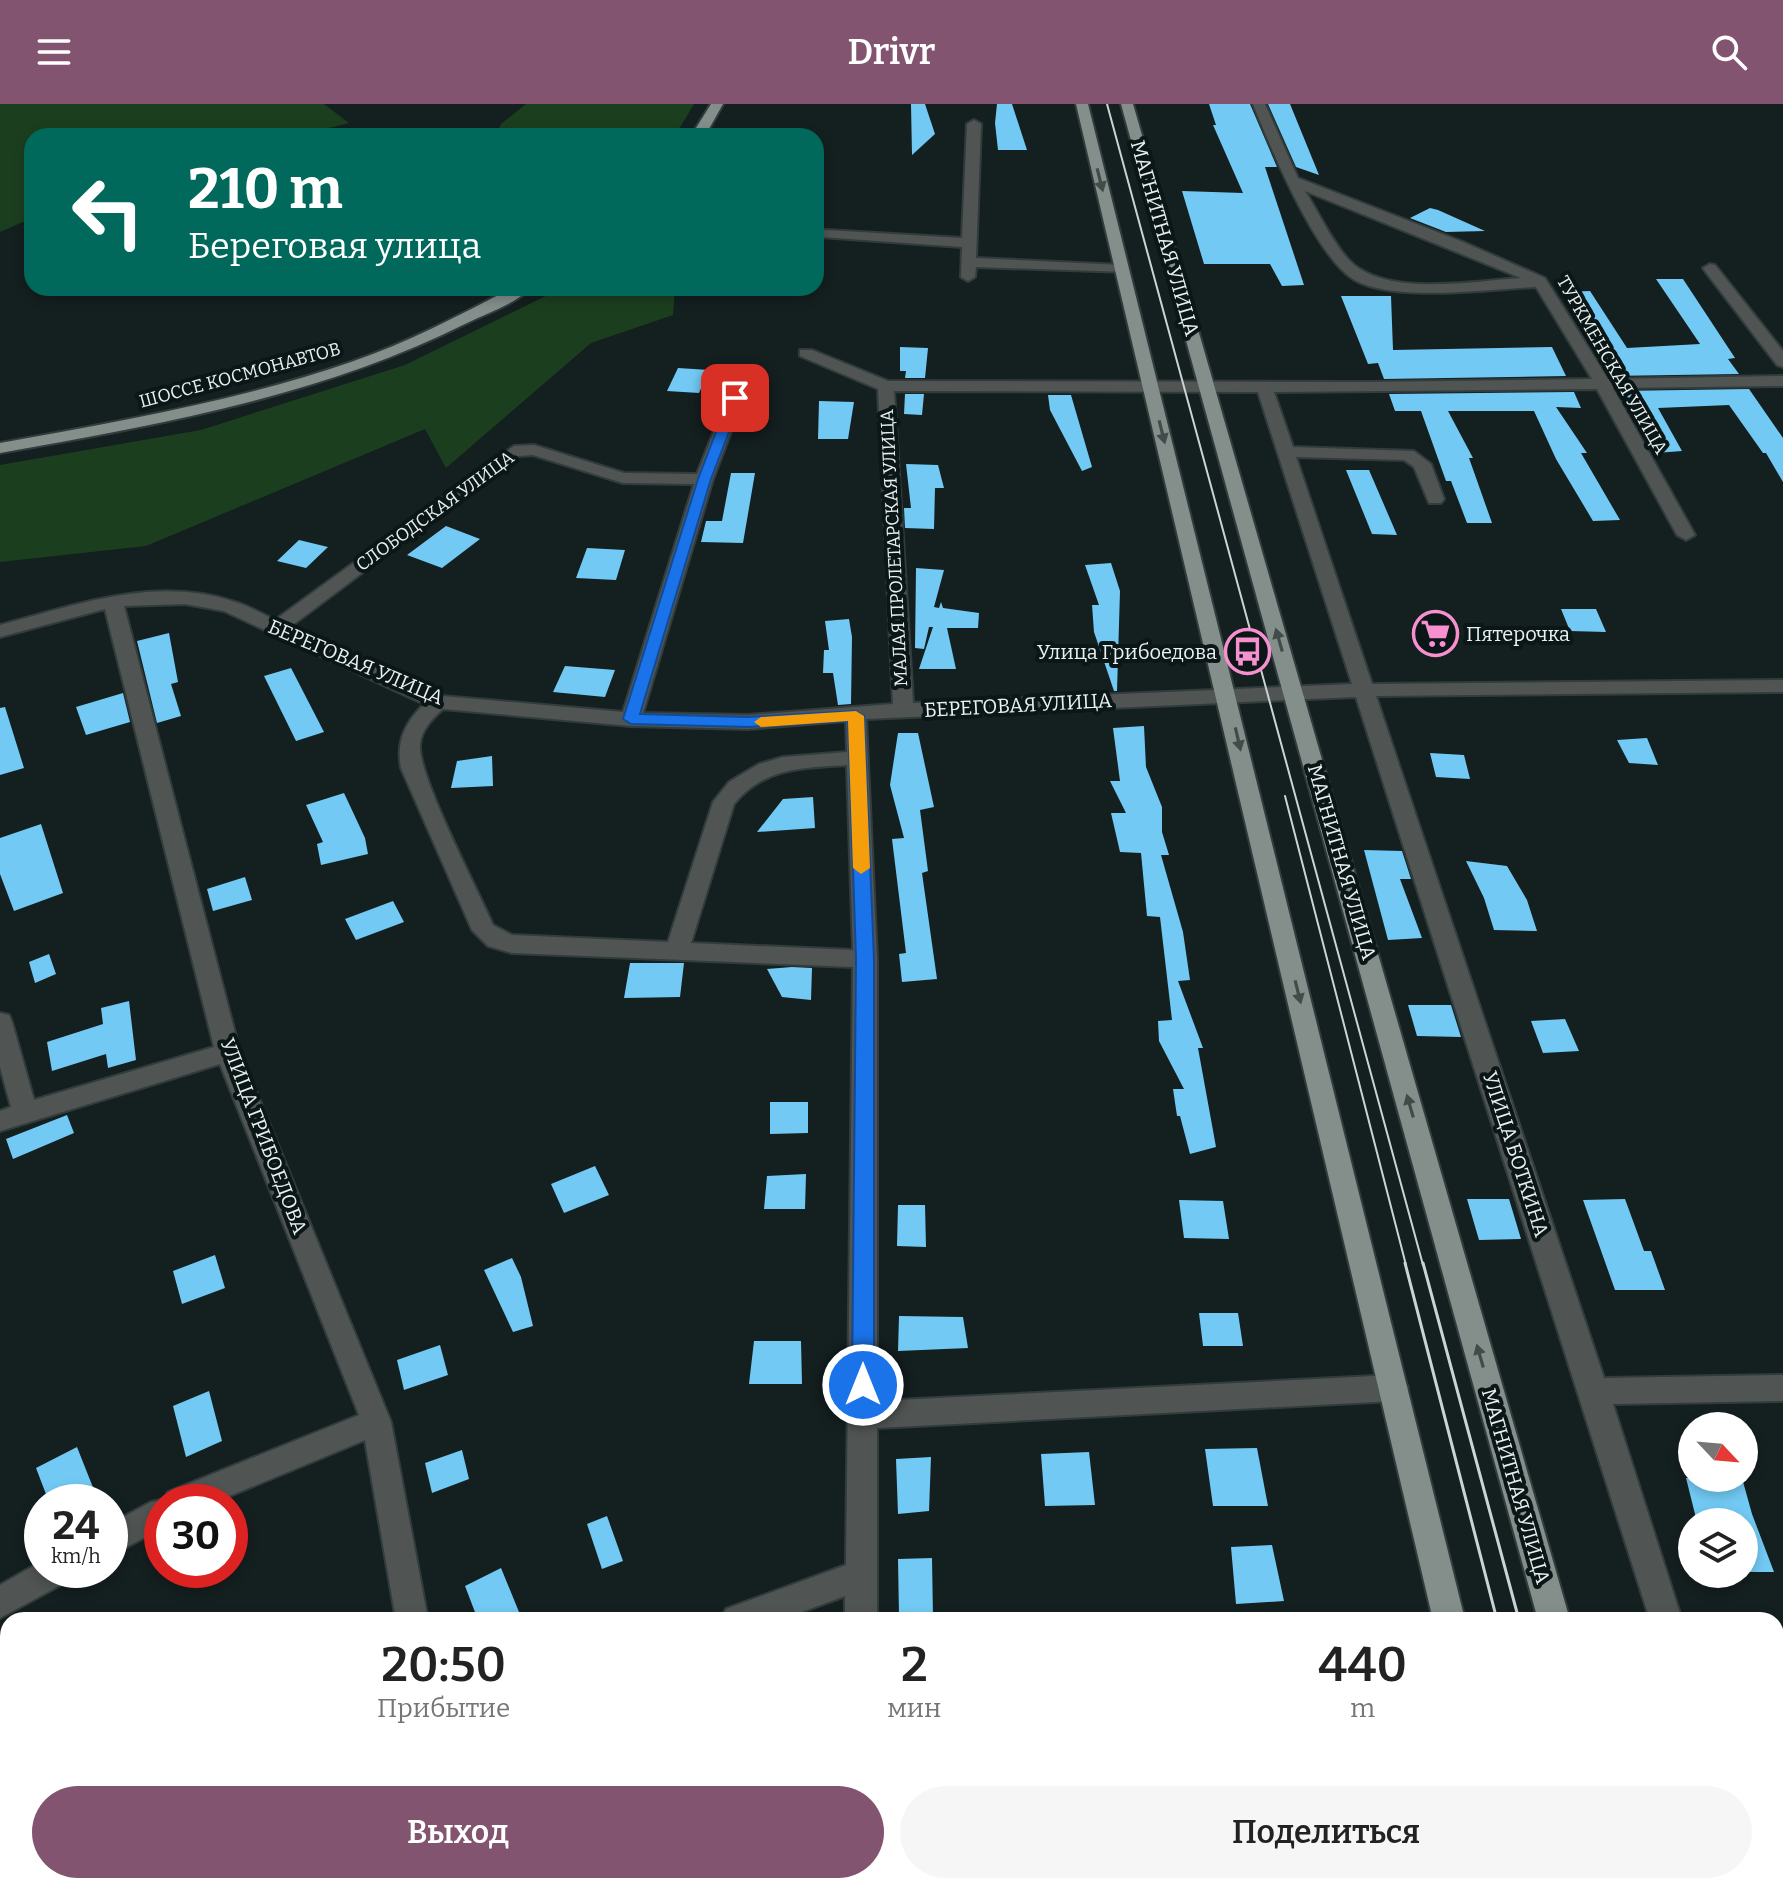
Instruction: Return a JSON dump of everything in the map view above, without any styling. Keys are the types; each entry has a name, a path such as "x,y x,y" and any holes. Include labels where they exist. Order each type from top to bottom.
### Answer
{"main road":[{"path":"703,128 717,104"},
{"path":"1082,104 1447,1612"},
{"name":"МАГНИТНАЯ УЛИЦА","path":"1127,104 1552,1612"},
{"name":"ШОССЕ КОСМОНАВТОВ","path":"0,448 117,429 336,372 462,320 508,296"}],"street":[{"path":"1259,104 1292,181 1342,261 1359,276 1410,288 1540,281"},
{"path":"974,124 968,270 1122,269"},
{"name":"ТУРКМЕНСКАЯ УЛИЦА","path":"1292,181 1458,245 1540,281 1601,381 1686,535"},
{"path":"826,234 969,243"},
{"path":"1710,268 1783,362"},
{"path":"806,353 886,386 1783,381"},
{"path":"631,719 704,479 746,371"},
{"name":"МАЛАЯ ПРОЛЕТАРСКАЯ УЛИЦА","path":"886,386 903,710"},
{"name":"УЛИЦА БОТКИНА","path":"1264,386 1594,1391 1663,1612"},
{"name":"СЛОБОДСКАЯ УЛИЦА","path":"276,628 514,451 534,450 623,478 704,479"},
{"path":"1285,452 1408,455 1422,464 1435,499"},
{"name":"БЕРЕГОВАЯ УЛИЦА","path":"0,631 113,601 185,598 229,606 438,702 631,719 748,722 903,710 1363,690 1783,686"},
{"name":"УЛИЦА ГРИБОЕДОВА","path":"113,601 228,1052 376,1422 411,1612"},
{"path":"438,702 411,731 408,750 412,768 484,930 496,940 512,944 865,959"},
{"path":"856,716 865,959 861,1612"},
{"path":"677,952 724,802 736,784 756,770 783,763 857,758"},
{"path":"0,1022 25,1112"},
{"path":"0,1121 228,1052"},
{"path":"863,1415 1394,1388"},
{"path":"1594,1391 1783,1388"},
{"path":"223,1484 376,1422"},
{"path":"759,1612 862,1574"},
{"path":"0,1602 25,1588"}],"green space":[{"path":"0,104 324,104 349,123 329,128 24,128 24,222 0,232"},
{"path":"526,104 694,104 680,128 499,128"},
{"path":"546,296 674,296 673,315 591,343 446,468 425,429 146,546 0,562 0,465 201,430 405,365"}],"building":[{"path":"911,104 925,104 935,134 912,155"},
{"path":"997,104 1012,104 1027,150 998,150 995,123"},
{"path":"1209,104 1250,104 1277,167 1265,167 1304,285 1282,286 1270,264 1204,264 1182,191 1243,193 1213,125 1216,125"},
{"path":"1268,104 1290,104 1319,175 1296,167"},
{"path":"1430,208 1485,231 1446,232 1410,218"},
{"path":"1656,279 1683,279 1735,358 1728,359 1739,374 1610,376 1564,292 1590,291 1627,348 1700,344"},
{"path":"1341,296 1391,296 1393,350 1552,347 1566,376 1384,379 1378,363 1368,364"},
{"path":"900,347 928,348 925,378 905,378 906,371 900,371"},
{"path":"678,368 709,370 699,393 667,391"},
{"path":"1749,389 1783,438 1783,482 1766,453 1729,405 1658,408 1682,451 1656,453 1618,391"},
{"path":"1574,392 1581,408 1556,407 1587,453 1581,453 1620,520 1593,521 1556,459 1534,411 1448,411 1473,458 1469,458 1492,523 1467,523 1451,481 1446,481 1421,411 1395,411 1389,394"},
{"path":"905,394 924,394 922,415 904,414"},
{"path":"1048,395 1071,395 1092,467 1082,471 1050,410"},
{"path":"819,401 854,402 848,439 818,439"},
{"path":"906,464 938,465 944,488 935,488 934,529 905,528 904,508 911,508"},
{"path":"1346,470 1369,470 1397,535 1372,534"},
{"path":"731,473 755,473 743,543 701,542 706,521 722,521"},
{"path":"446,526 480,539 442,568 407,555"},
{"path":"299,540 328,547 306,568 277,561"},
{"path":"587,548 625,550 616,580 576,578"},
{"path":"1111,563 1120,591 1117,691 1114,691 1094,632 1092,605 1099,605 1085,565"},
{"path":"916,568 944,570 934,607 939,608 941,602 943,608 979,613 978,628 947,628 956,669 919,669 933,627 929,627 924,649 915,648"},
{"path":"1561,609 1596,609 1606,632 1570,631"},
{"path":"849,619 852,637 851,704 838,705 833,673 823,673 824,650 829,650 825,621"},
{"path":"1447,621 1457,642 1426,644 1416,623"},
{"path":"169,633 178,682 171,684 181,716 157,723 137,641"},
{"path":"565,666 615,670 605,697 553,692"},
{"path":"291,668 324,732 296,741 264,676"},
{"path":"123,693 130,722 86,735 76,707"},
{"path":"5,707 24,768 0,775 0,708"},
{"path":"1144,726 1146,767 1162,807 1162,832 1169,855 1161,855 1183,932 1190,980 1178,981 1203,1048 1198,1048 1216,1147 1190,1154 1180,1116 1177,1116 1173,1089 1184,1089 1159,1041 1158,1021 1172,1020 1160,917 1147,916 1141,853 1120,852 1111,813 1126,813 1110,781 1120,781 1113,728"},
{"path":"898,733 918,733 934,807 920,810 928,871 922,873 937,979 902,982 899,954 906,953 892,839 904,838 890,785"},
{"path":"1647,738 1658,765 1629,763 1617,740"},
{"path":"1430,753 1464,755 1470,779 1436,777"},
{"path":"492,756 493,786 451,788 457,761"},
{"path":"344,793 365,838 368,854 321,865 317,844 323,842 306,805"},
{"path":"813,797 815,828 757,832 783,799"},
{"path":"41,824 63,893 14,911 0,874 0,838"},
{"path":"1364,850 1402,851 1411,879 1400,879 1422,938 1388,940"},
{"path":"1466,861 1507,866 1527,900 1537,931 1494,930 1484,898"},
{"path":"245,877 252,900 213,911 207,889"},
{"path":"393,901 404,922 356,940 345,919"},
{"path":"49,954 56,974 35,983 29,962"},
{"path":"630,963 684,963 680,997 624,998"},
{"path":"812,968 811,1000 782,997 767,969"},
{"path":"129,1001 136,1060 108,1068 106,1054 52,1071 47,1042 103,1024 101,1008"},
{"path":"1408,1005 1451,1005 1461,1037 1417,1036"},
{"path":"1565,1019 1579,1051 1543,1053 1531,1021"},
{"path":"770,1102 808,1102 808,1133 770,1134"},
{"path":"67,1115 74,1133 13,1159 6,1139"},
{"path":"595,1166 609,1195 564,1213 551,1184"},
{"path":"806,1174 805,1209 764,1209 767,1176"},
{"path":"1467,1199 1509,1199 1521,1239 1479,1240"},
{"path":"1625,1199 1644,1251 1651,1251 1665,1290 1615,1290 1583,1200"},
{"path":"1179,1200 1223,1201 1229,1239 1184,1238"},
{"path":"898,1205 925,1205 926,1247 897,1246"},
{"path":"215,1255 225,1288 182,1304 173,1271"},
{"path":"512,1258 521,1277 533,1326 513,1332 484,1270"},
{"path":"1199,1313 1238,1313 1243,1346 1203,1346"},
{"path":"899,1316 963,1317 968,1348 898,1351"},
{"path":"754,1341 801,1341 802,1384 749,1384"},
{"path":"440,1345 448,1375 404,1390 397,1360"},
{"path":"209,1391 222,1441 186,1457 173,1406"},
{"path":"77,1447 92,1484 42,1484 36,1468"},
{"path":"1257,1448 1268,1506 1213,1506 1205,1449"},
{"path":"462,1450 469,1479 432,1493 425,1463"},
{"path":"1089,1452 1095,1505 1045,1506 1041,1454"},
{"path":"931,1457 929,1511 898,1514 896,1459"},
{"path":"1690,1492 1746,1492 1750,1508 1694,1508"},
{"path":"607,1516 623,1561 602,1569 587,1524"},
{"path":"1758,1530 1774,1572 1758,1572"},
{"path":"1272,1545 1284,1601 1236,1604 1231,1547"},
{"path":"932,1558 933,1612 899,1612 898,1559"},
{"path":"501,1568 519,1612 475,1612 465,1586"}],"tram line":[{"path":"1107,104 1423,1265"},
{"path":"1285,796 1406,1265"},
{"path":"1405,1263 1495,1612"},
{"path":"1423,1263 1517,1612"}],"slow traffic":[{"path":"761,722 856,716 861,868"}],"place":[{"name":"Пятерочка","path":"1435,634"},
{"name":"Улица Грибоедова","path":"1248,652"}],"route":[{"path":"735,398 704,479 631,719 748,722 856,716 865,959 863,1385"}]}
